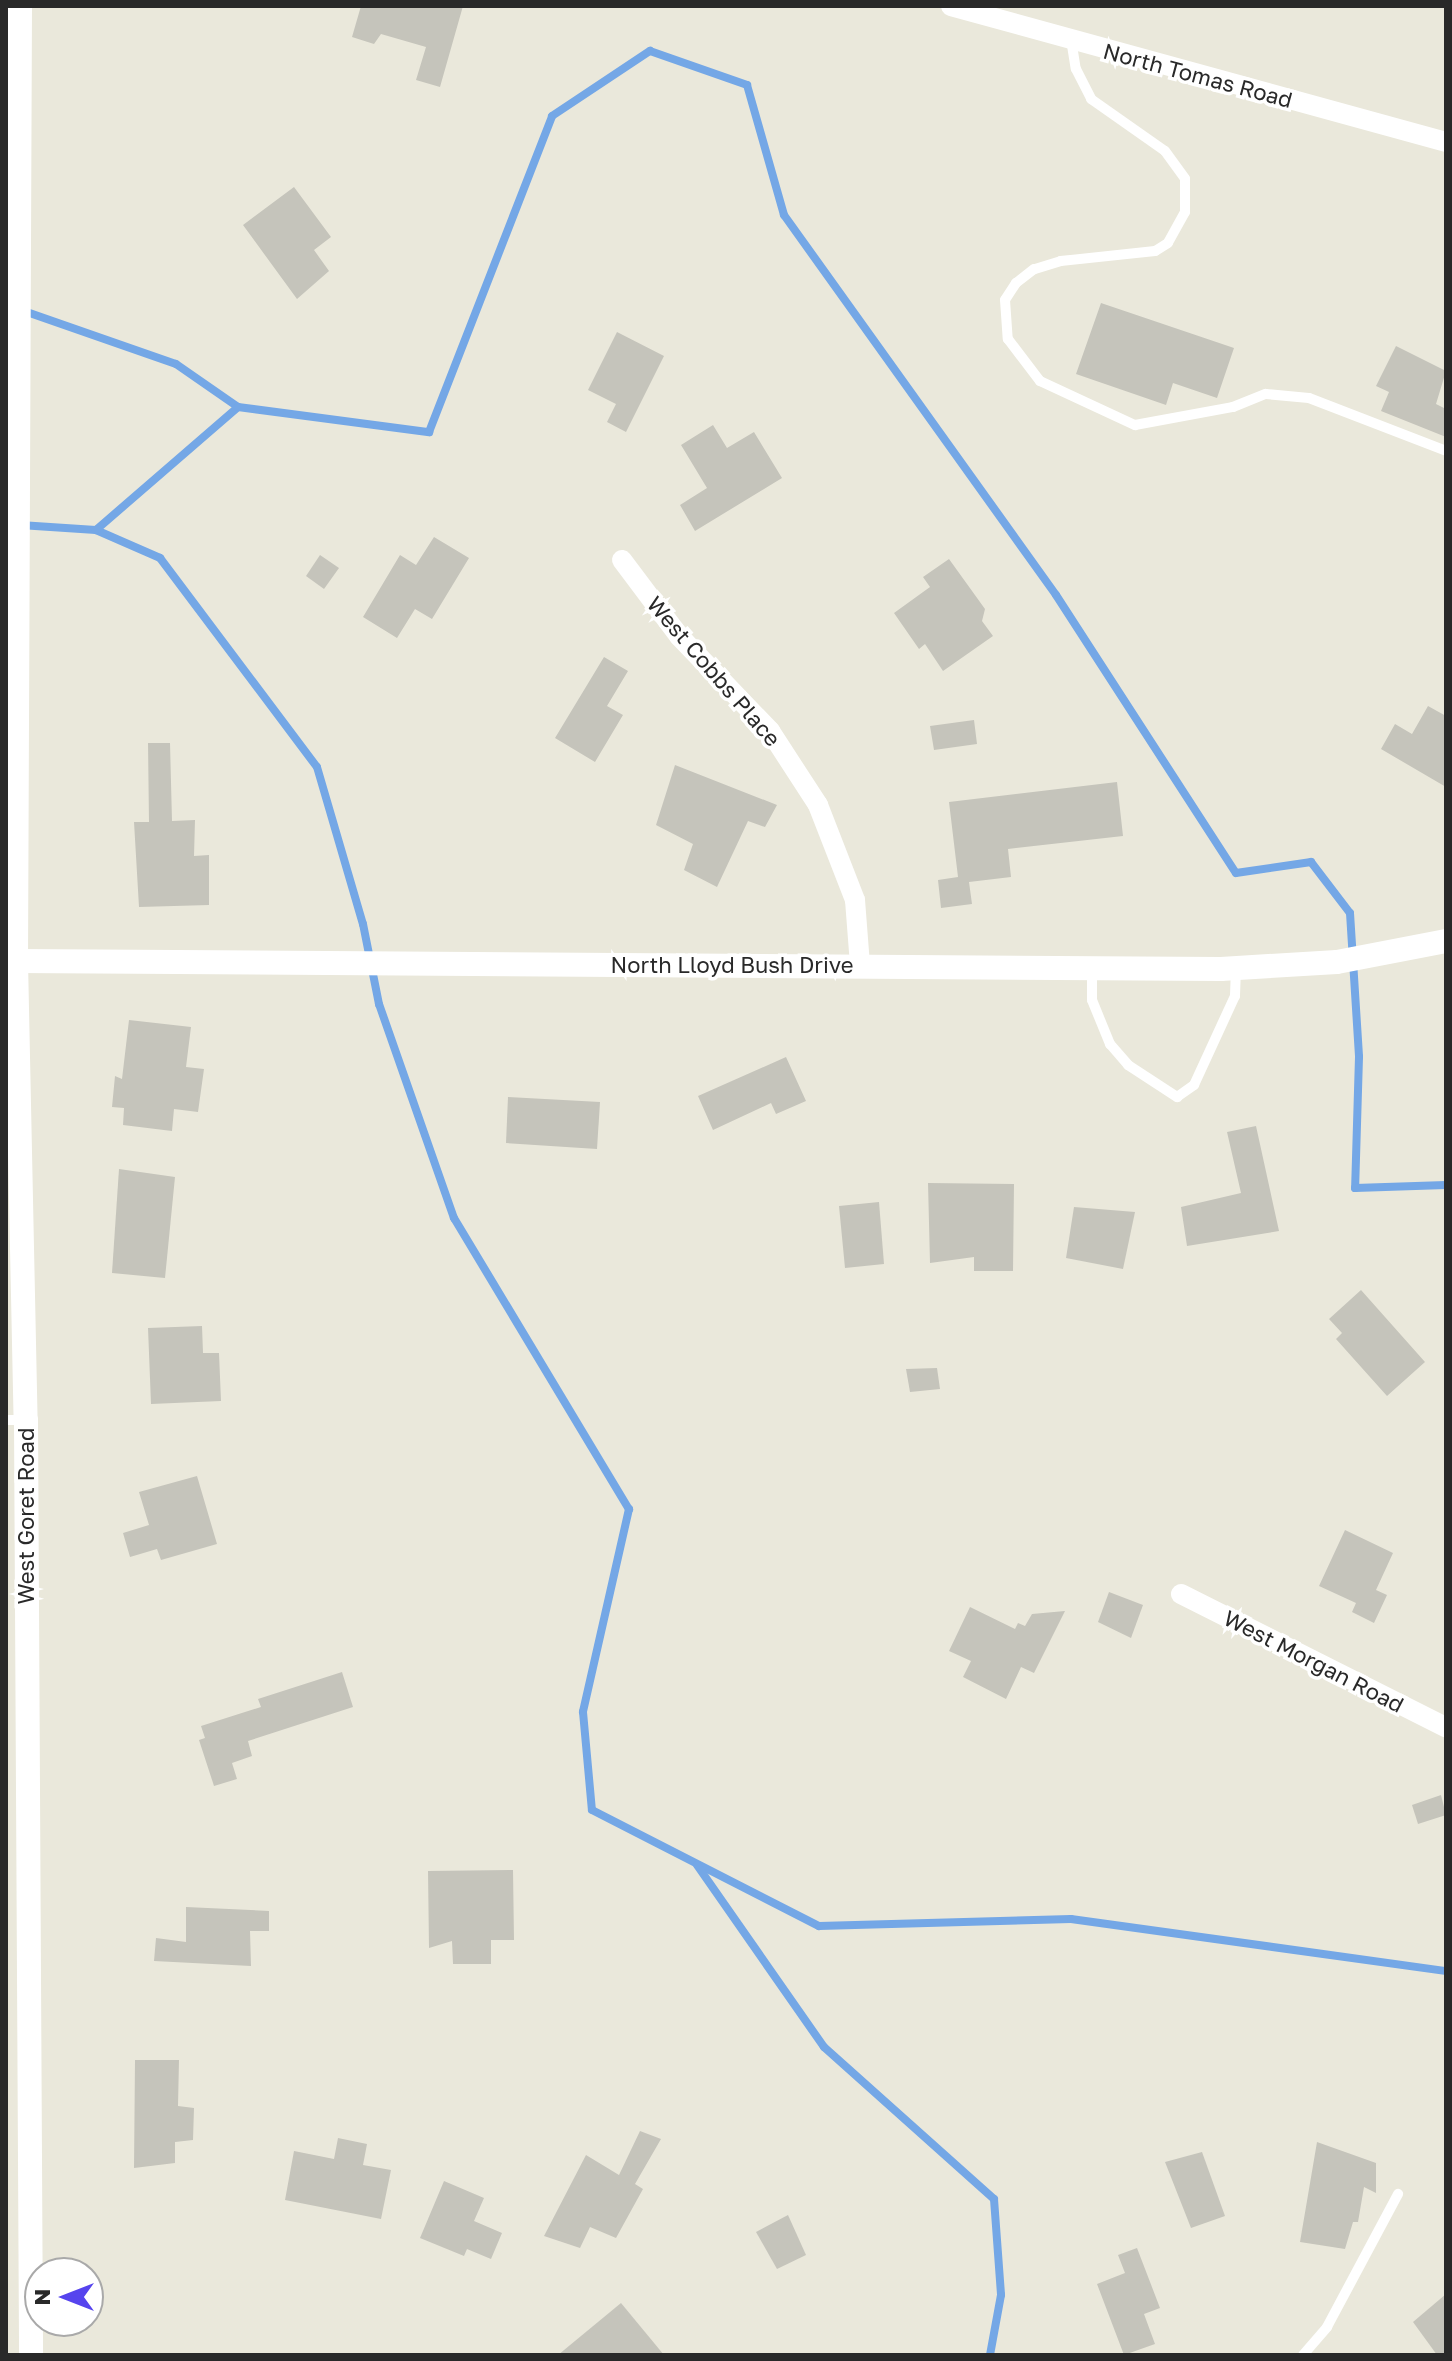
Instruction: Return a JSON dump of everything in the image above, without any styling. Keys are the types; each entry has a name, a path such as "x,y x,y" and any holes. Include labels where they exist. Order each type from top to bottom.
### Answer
{"street":[{"name":"West Goret Road","path":"20,6 13,1197 16,1979 31,2355"},
{"name":"North Tomas Road","path":"951,6 1446,142"},
{"name":"West Cobbs Place","path":"622,560 679,636 770,731 818,805 855,900 860,965"},
{"name":"North Lloyd Bush Drive","path":"16,961 1236,968 1337,962 1446,941"},
{"name":"West Morgan Road","path":"1181,1594 1446,1727"}],"lane":[{"path":"1071,39 1076,69 1091,99 1165,151 1185,179 1185,212 1168,243 1155,251 1061,261 1034,269 1016,283 1005,300 1008,339 1040,381 1135,425 1233,407 1266,394 1309,398 1446,451"},
{"path":"1092,967 1095,1012 1110,1044 1128,1065 1177,1097 1194,1085 1235,996 1236,968"},
{"path":"1303,2355 1327,2327 1398,2194"}],"building":[{"path":"361,6 463,6 440,87 416,80 426,47 381,34 374,44 352,37"},
{"path":"294,187 331,237 314,250 329,271 297,299 243,225"},
{"path":"1101,303 1234,348 1217,398 1173,383 1166,405 1076,374"},
{"path":"617,332 664,356 626,432 607,422 616,404 588,390"},
{"path":"1396,346 1446,371 1436,404 1446,409 1446,437 1381,411 1389,392 1376,386"},
{"path":"713,425 727,448 754,432 782,478 695,531 680,505 707,488 681,445"},
{"path":"434,537 469,558 432,619 415,609 397,638 363,617 400,555 416,565"},
{"path":"320,555 339,568 324,589 306,576"},
{"path":"949,559 985,609 982,621 993,636 943,671 925,644 919,649 894,613 930,587 923,577"},
{"path":"604,657 628,671 607,706 623,715 595,762 555,738"},
{"path":"1428,706 1446,716 1446,787 1381,749 1395,724 1412,734"},
{"path":"974,720 977,744 934,750 930,726"},
{"path":"148,743 170,743 172,821 195,820 194,856 209,855 209,905 139,907 134,822 149,822"},
{"path":"675,765 777,805 765,827 748,821 717,887 684,870 693,844 656,825"},
{"path":"1117,782 1123,836 1008,849 1011,877 969,882 972,904 941,908 938,880 958,877 949,802"},
{"path":"129,1020 191,1027 186,1067 204,1069 198,1112 174,1109 172,1131 123,1125 124,1108 112,1107 115,1076 122,1079"},
{"path":"786,1057 806,1101 776,1114 771,1103 713,1130 698,1096"},
{"path":"508,1097 600,1102 597,1149 506,1143"},
{"path":"1256,1126 1279,1231 1187,1246 1181,1207 1241,1193 1227,1132"},
{"path":"119,1169 175,1177 165,1278 112,1273"},
{"path":"928,1183 1014,1184 1013,1271 974,1271 974,1257 930,1263"},
{"path":"879,1202 884,1264 845,1268 839,1206"},
{"path":"1074,1207 1135,1212 1123,1269 1066,1258"},
{"path":"1361,1290 1425,1362 1387,1396 1336,1339 1342,1333 1329,1319"},
{"path":"202,1326 203,1353 219,1353 221,1401 151,1404 148,1328"},
{"path":"937,1368 940,1389 910,1392 906,1369"},
{"path":"197,1476 217,1544 161,1560 157,1549 130,1557 123,1533 149,1525 139,1492"},
{"path":"1345,1530 1393,1553 1376,1590 1387,1595 1374,1623 1352,1612 1356,1603 1319,1586"},
{"path":"1109,1592 1143,1605 1131,1638 1098,1622"},
{"path":"970,1607 1015,1629 1018,1623 1025,1626 1032,1614 1065,1611 1034,1673 1021,1667 1006,1699 963,1677 971,1661 949,1651"},
{"path":"342,1672 353,1707 248,1741 252,1756 232,1763 237,1779 214,1786 199,1740 205,1738 201,1726 261,1707 258,1699"},
{"path":"1441,1795 1446,1815 1418,1824 1412,1805"},
{"path":"513,1870 514,1940 491,1940 491,1964 453,1964 452,1941 429,1948 428,1871"},
{"path":"186,1907 269,1911 269,1931 250,1931 251,1966 154,1961 156,1938 186,1942"},
{"path":"135,2060 179,2060 178,2106 194,2108 193,2140 175,2142 175,2163 134,2168"},
{"path":"640,2131 661,2139 635,2184 643,2189 616,2238 590,2227 580,2248 544,2236 586,2155 619,2175"},
{"path":"338,2138 367,2144 363,2165 391,2170 381,2219 285,2200 294,2151 334,2159"},
{"path":"1317,2142 1376,2163 1376,2193 1364,2187 1358,2222 1353,2222 1345,2249 1300,2242"},
{"path":"1202,2152 1225,2216 1191,2228 1165,2162"},
{"path":"444,2181 484,2198 474,2221 502,2233 491,2259 467,2249 464,2256 420,2238"},
{"path":"788,2215 806,2255 777,2269 756,2232"},
{"path":"1137,2248 1160,2308 1144,2314 1155,2344 1124,2355 1097,2284 1125,2273 1118,2255"},
{"path":"1446,2294 1446,2355 1437,2355 1413,2322"},
{"path":"621,2303 664,2355 558,2355"}],"waterway":[{"path":"96,530 238,407 429,432 552,116 650,51 747,85 784,215 1056,595 1236,873 1311,862 1350,913 1359,1057 1355,1188 1446,1185"},
{"path":"21,310 176,364 238,407"},
{"path":"20,525 96,530 160,558 317,767 363,924 379,1004 454,1218 629,1509 583,1712 592,1810 819,1926 1071,1919 1446,1971"},
{"path":"697,1865 824,2047 994,2199 1001,2295 990,2355"}]}
